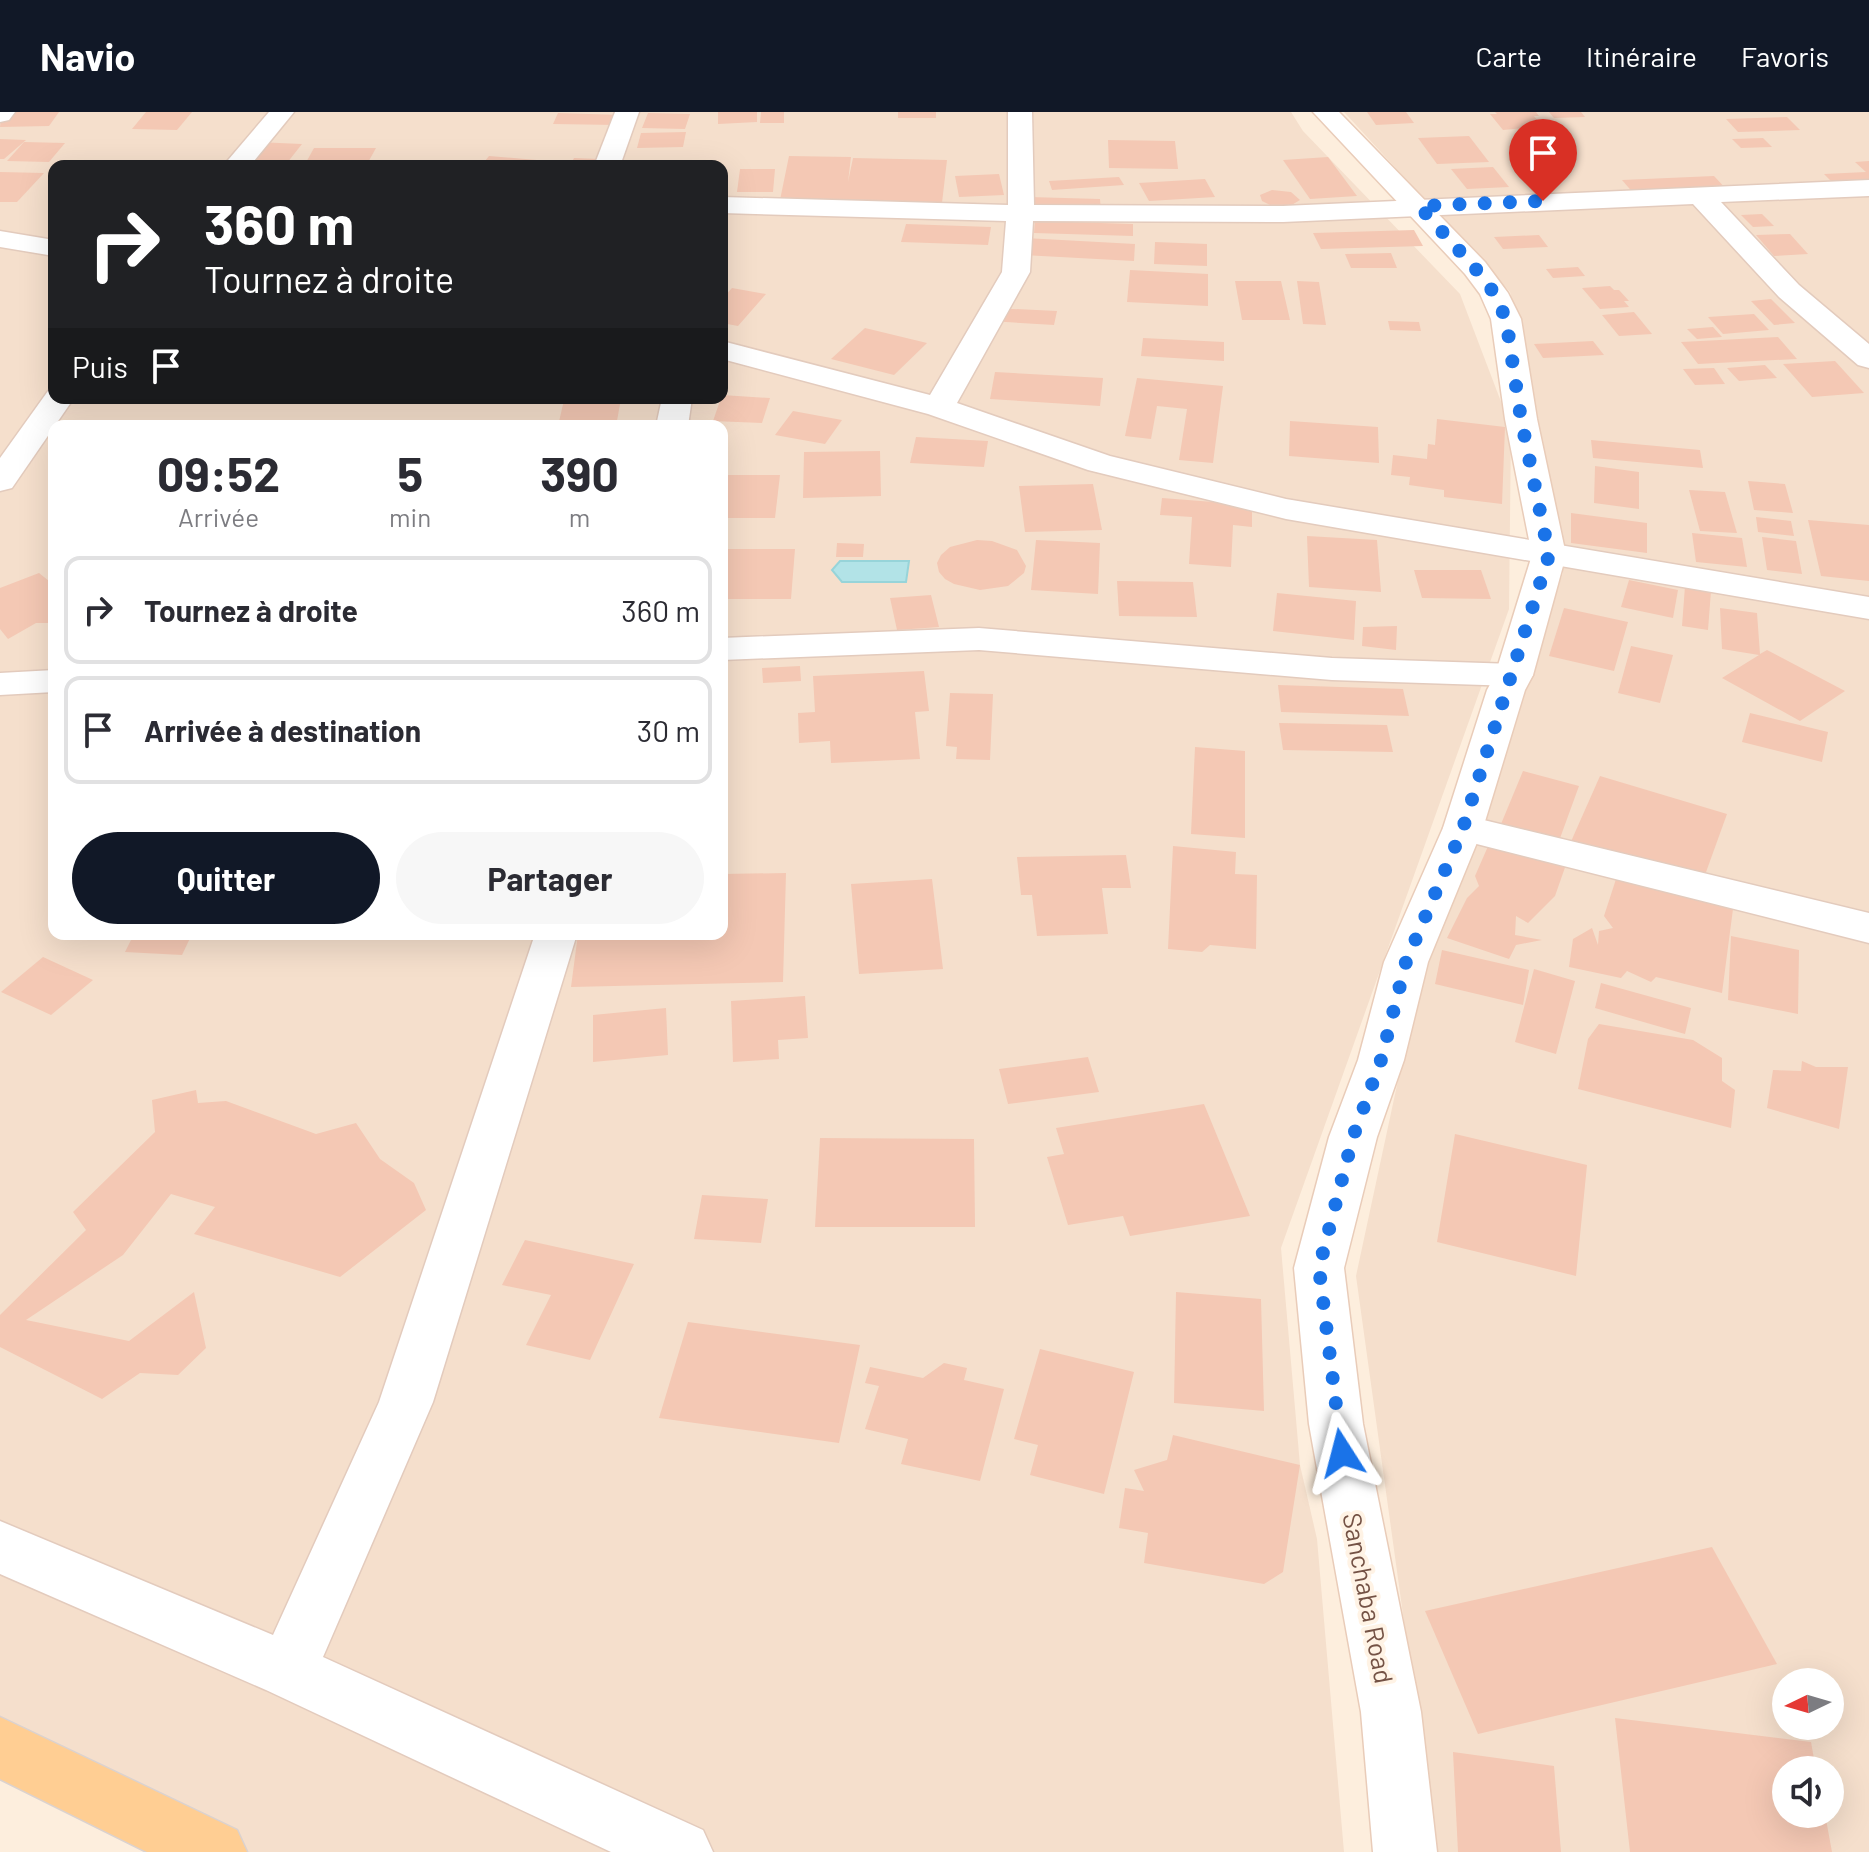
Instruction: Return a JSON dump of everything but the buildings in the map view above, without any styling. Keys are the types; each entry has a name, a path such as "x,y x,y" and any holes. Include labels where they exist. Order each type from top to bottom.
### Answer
{"main road":[{"path":"0,1747 215,1852"}],"street":[{"path":"241,160 282,112"},
{"path":"609,160 627,112"},
{"path":"939,407 1016,272 1021,213 1020,112"},
{"name":"Sanchaba Road","path":"1325,112 1419,206 1494,293 1506,319 1521,419 1549,555 1514,675 1506,690 1463,828 1406,962 1381,1060 1353,1137 1319,1268 1336,1424 1391,1712 1405,1852"},
{"path":"728,205 1021,213 1283,214 1869,188"},
{"path":"1699,195 1789,291 1869,359"},
{"path":"0,239 48,247"},
{"path":"728,352 939,407 1099,463 1286,509 1869,608"},
{"path":"0,481 55,404"},
{"path":"728,649 979,639 1332,669 1514,675"},
{"path":"0,684 48,681"},
{"path":"1463,828 1869,928"},
{"path":"287,1670 406,1402 554,940"},
{"path":"0,1547 287,1670 681,1852"}],"shaded area":[{"path":"0,112 1291,112 1303,131 1460,294 1511,428 1509,609 1281,1248 1300,1465 1317,1539 1344,1852 232,1852 0,1733"},
{"path":"1344,112 1869,112 1869,1852 1436,1852 1356,1276 1423,964 1563,573 1530,370 1510,292"}],"water":[{"path":"840,561 909,561 906,582 842,582 832,570"}],"route":[{"path":"1342,1453 1319,1268 1353,1137 1381,1060 1406,962 1463,828 1506,690 1514,675 1549,555 1521,419 1506,319 1494,293 1475,268 1419,206 1543,201"}]}
